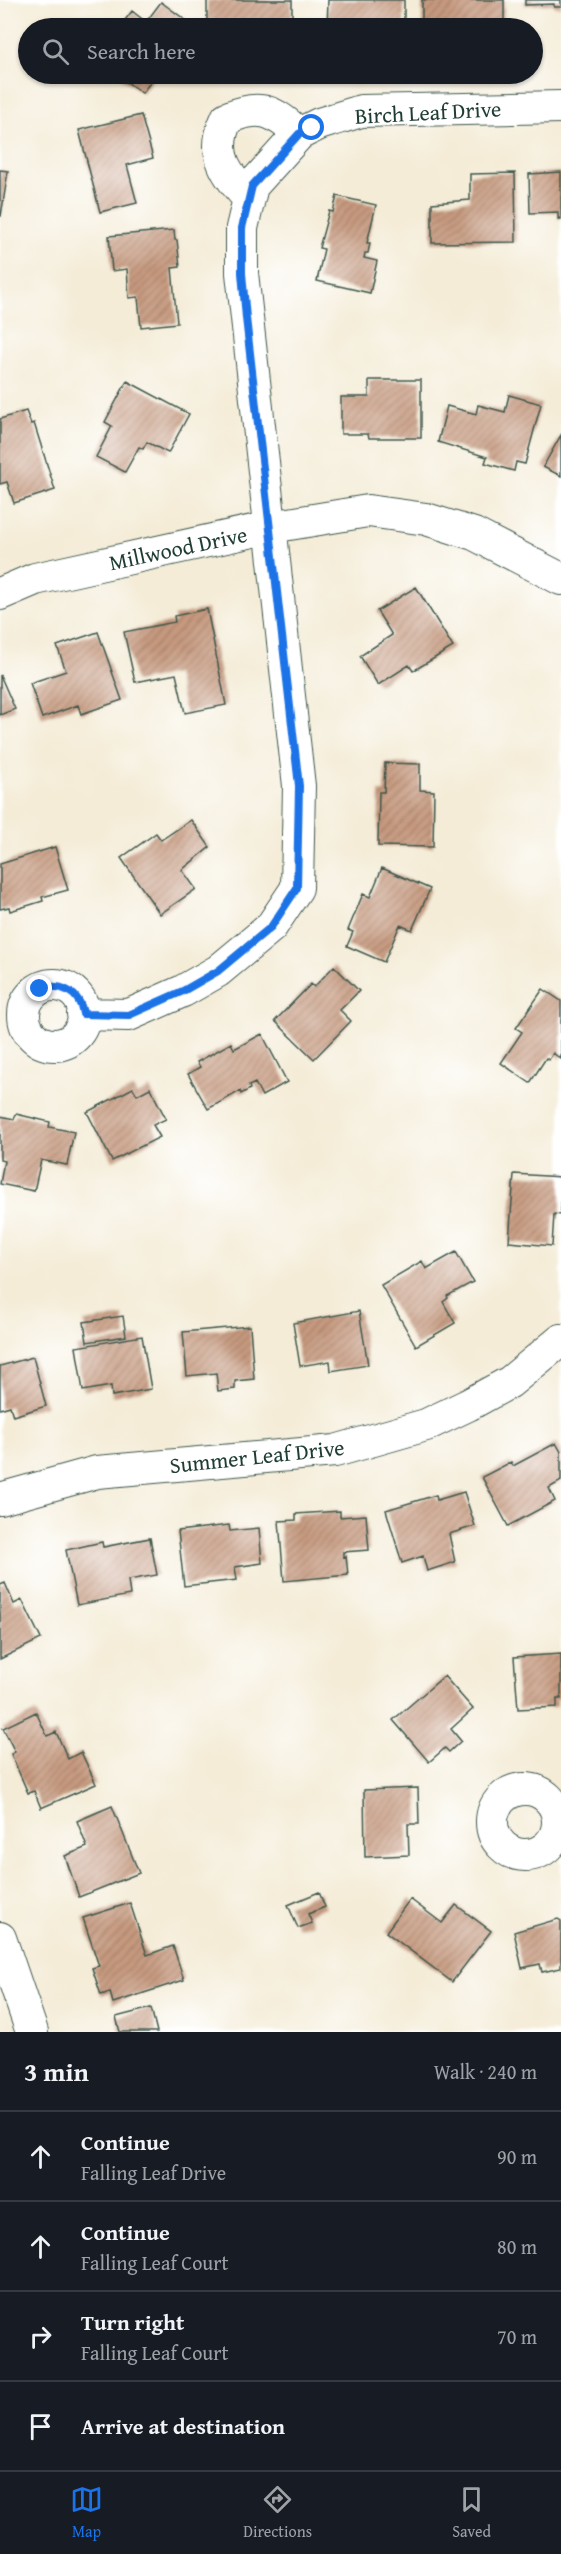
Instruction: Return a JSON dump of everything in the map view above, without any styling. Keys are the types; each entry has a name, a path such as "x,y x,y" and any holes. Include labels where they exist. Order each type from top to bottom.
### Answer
{"street":[{"name":"Birch Leaf Drive","path":"299,134 319,124 361,111 561,106"},
{"path":"83,1014 129,1015 183,991 218,971 271,927 297,888 299,786 242,273 242,228 249,199 252,186 299,134 270,112 251,109 227,118 222,128 219,150 227,174 249,199"},
{"name":"Millwood Drive","path":"0,594 35,579 271,527 368,511 426,519 474,534 561,579"},
{"name":"Summer Leaf Drive","path":"0,1499 98,1472 335,1451 426,1425 468,1405 510,1382 561,1340"},
{"path":"0,1938 32,2032"}],"building":[{"path":"207,0 292,0 292,18 207,18"},
{"path":"328,0 404,0 404,18 327,18"},
{"path":"422,0 504,0 504,18 422,18"},
{"path":"525,0 561,0 561,7 554,7 554,4 525,5"},
{"path":"161,2 183,18 149,18"},
{"path":"132,11 141,18 127,18"},
{"path":"130,84 149,84 142,93"},
{"path":"141,115 153,158 127,165 137,203 100,212 79,130"},
{"path":"0,170 8,171 1,216 0,216"},
{"path":"561,172 561,219 558,219 558,212 530,213 529,174"},
{"path":"515,173 516,242 432,243 432,203 470,200 470,174"},
{"path":"337,196 376,205 367,243 370,243 368,253 365,253 364,258 377,261 370,293 317,281 324,249 319,248 329,211 333,212"},
{"path":"174,230 180,267 172,268 177,323 141,327 138,297 129,298 127,269 112,271 109,236"},
{"path":"369,380 421,380 421,438 369,438 368,434 341,434 341,397 369,397"},
{"path":"127,381 189,414 168,453 147,442 143,449 139,447 125,472 96,457 112,426 105,422"},
{"path":"509,395 541,404 525,464 516,462 514,471 485,463 487,457 438,442 447,406 476,414 478,405 505,412"},
{"path":"26,411 31,424 34,423 55,490 14,503 7,482 0,484 0,419"},
{"path":"561,435 561,476 543,467"},
{"path":"416,587 453,647 413,671 409,665 378,685 360,656 392,635 377,611"},
{"path":"207,609 226,705 185,713 176,674 135,682 124,632 175,622 174,616"},
{"path":"98,632 122,700 81,714 78,705 42,718 30,683 66,671 57,646"},
{"path":"0,675 15,709 0,715"},
{"path":"385,763 420,764 420,790 434,791 433,847 378,846 379,792 384,792"},
{"path":"191,820 210,847 182,870 196,889 160,914 121,858 156,833 161,840"},
{"path":"55,847 68,890 42,897 43,901 10,911 9,907 0,909 0,864"},
{"path":"382,868 430,889 412,930 400,925 384,962 347,946 353,932 348,930 363,894 370,897"},
{"path":"334,966 359,991 340,1010 351,1021 314,1059 275,1021 311,984 314,987"},
{"path":"543,989 561,1001 561,1059 553,1053 549,1060 546,1058 530,1083 501,1063 522,1032 516,1028"},
{"path":"262,1034 287,1082 262,1096 255,1083 241,1094 240,1091 208,1109 188,1074 200,1067 197,1062 231,1043 234,1049"},
{"path":"133,1088 137,1095 150,1088 166,1119 153,1125 160,1137 112,1161 87,1112"},
{"path":"16,1114 50,1122 49,1127 74,1132 67,1165 41,1160 34,1191 0,1184 4,1161 0,1160 0,1116 14,1119"},
{"path":"514,1174 561,1177 561,1215 554,1214 552,1246 509,1242"},
{"path":"456,1252 473,1282 447,1296 448,1298 443,1302 455,1323 416,1346 381,1285 422,1261 426,1269"},
{"path":"359,1311 368,1365 331,1371 330,1361 300,1366 293,1323"},
{"path":"123,1316 126,1336 87,1342 84,1322"},
{"path":"250,1326 254,1379 235,1381 235,1389 218,1391 216,1373 187,1376 183,1332"},
{"path":"142,1336 151,1389 112,1396 111,1386 83,1391 76,1347"},
{"path":"33,1357 46,1406 13,1416 10,1406 0,1409 0,1366"},
{"path":"556,1443 561,1452 561,1481 549,1488 555,1501 508,1526 482,1477 511,1462 513,1466"},
{"path":"464,1492 475,1526 449,1534 455,1562 427,1571 423,1556 402,1563 386,1510 436,1495 437,1500"},
{"path":"340,1511 340,1517 366,1515 369,1550 343,1552 343,1557 346,1556 348,1575 284,1581 279,1521 296,1520 296,1514"},
{"path":"229,1525 230,1531 259,1528 262,1563 235,1567 237,1580 184,1586 178,1531"},
{"path":"150,1538 157,1575 128,1580 130,1595 77,1605 66,1550 102,1542 103,1547"},
{"path":"5,1583 14,1604 22,1600 41,1639 0,1659 0,1585"},
{"path":"561,1654 561,1699 557,1699 557,1707 518,1709 514,1657"},
{"path":"444,1676 473,1709 451,1729 461,1741 449,1752 445,1748 429,1762 393,1720"},
{"path":"36,1712 47,1736 56,1732 68,1759 81,1752 96,1784 41,1808 34,1791 28,1793 11,1754 15,1752 3,1728"},
{"path":"418,1788 419,1824 408,1824 409,1855 365,1857 364,1790"},
{"path":"112,1806 139,1873 79,1897 65,1856 87,1847 77,1821"},
{"path":"319,1892 325,1907 308,1914 312,1923 298,1928 288,1905"},
{"path":"410,1899 442,1923 456,1905 491,1931 452,1982 386,1932"},
{"path":"130,1903 147,1955 173,1946 184,1980 113,2003 110,1992 101,1995 92,1968 99,1966 83,1918"},
{"path":"558,1919 561,1921 561,1968 542,1972 540,1964 522,1968 514,1932"},
{"path":"151,2008 157,2032 120,2032 116,2017"}],"route":[{"path":"40,989 58,986 67,989 80,1002 83,1014 129,1015 183,991 218,971 271,927 297,888 299,786 246,318 242,273 242,228 252,186 299,134 312,128"}]}
